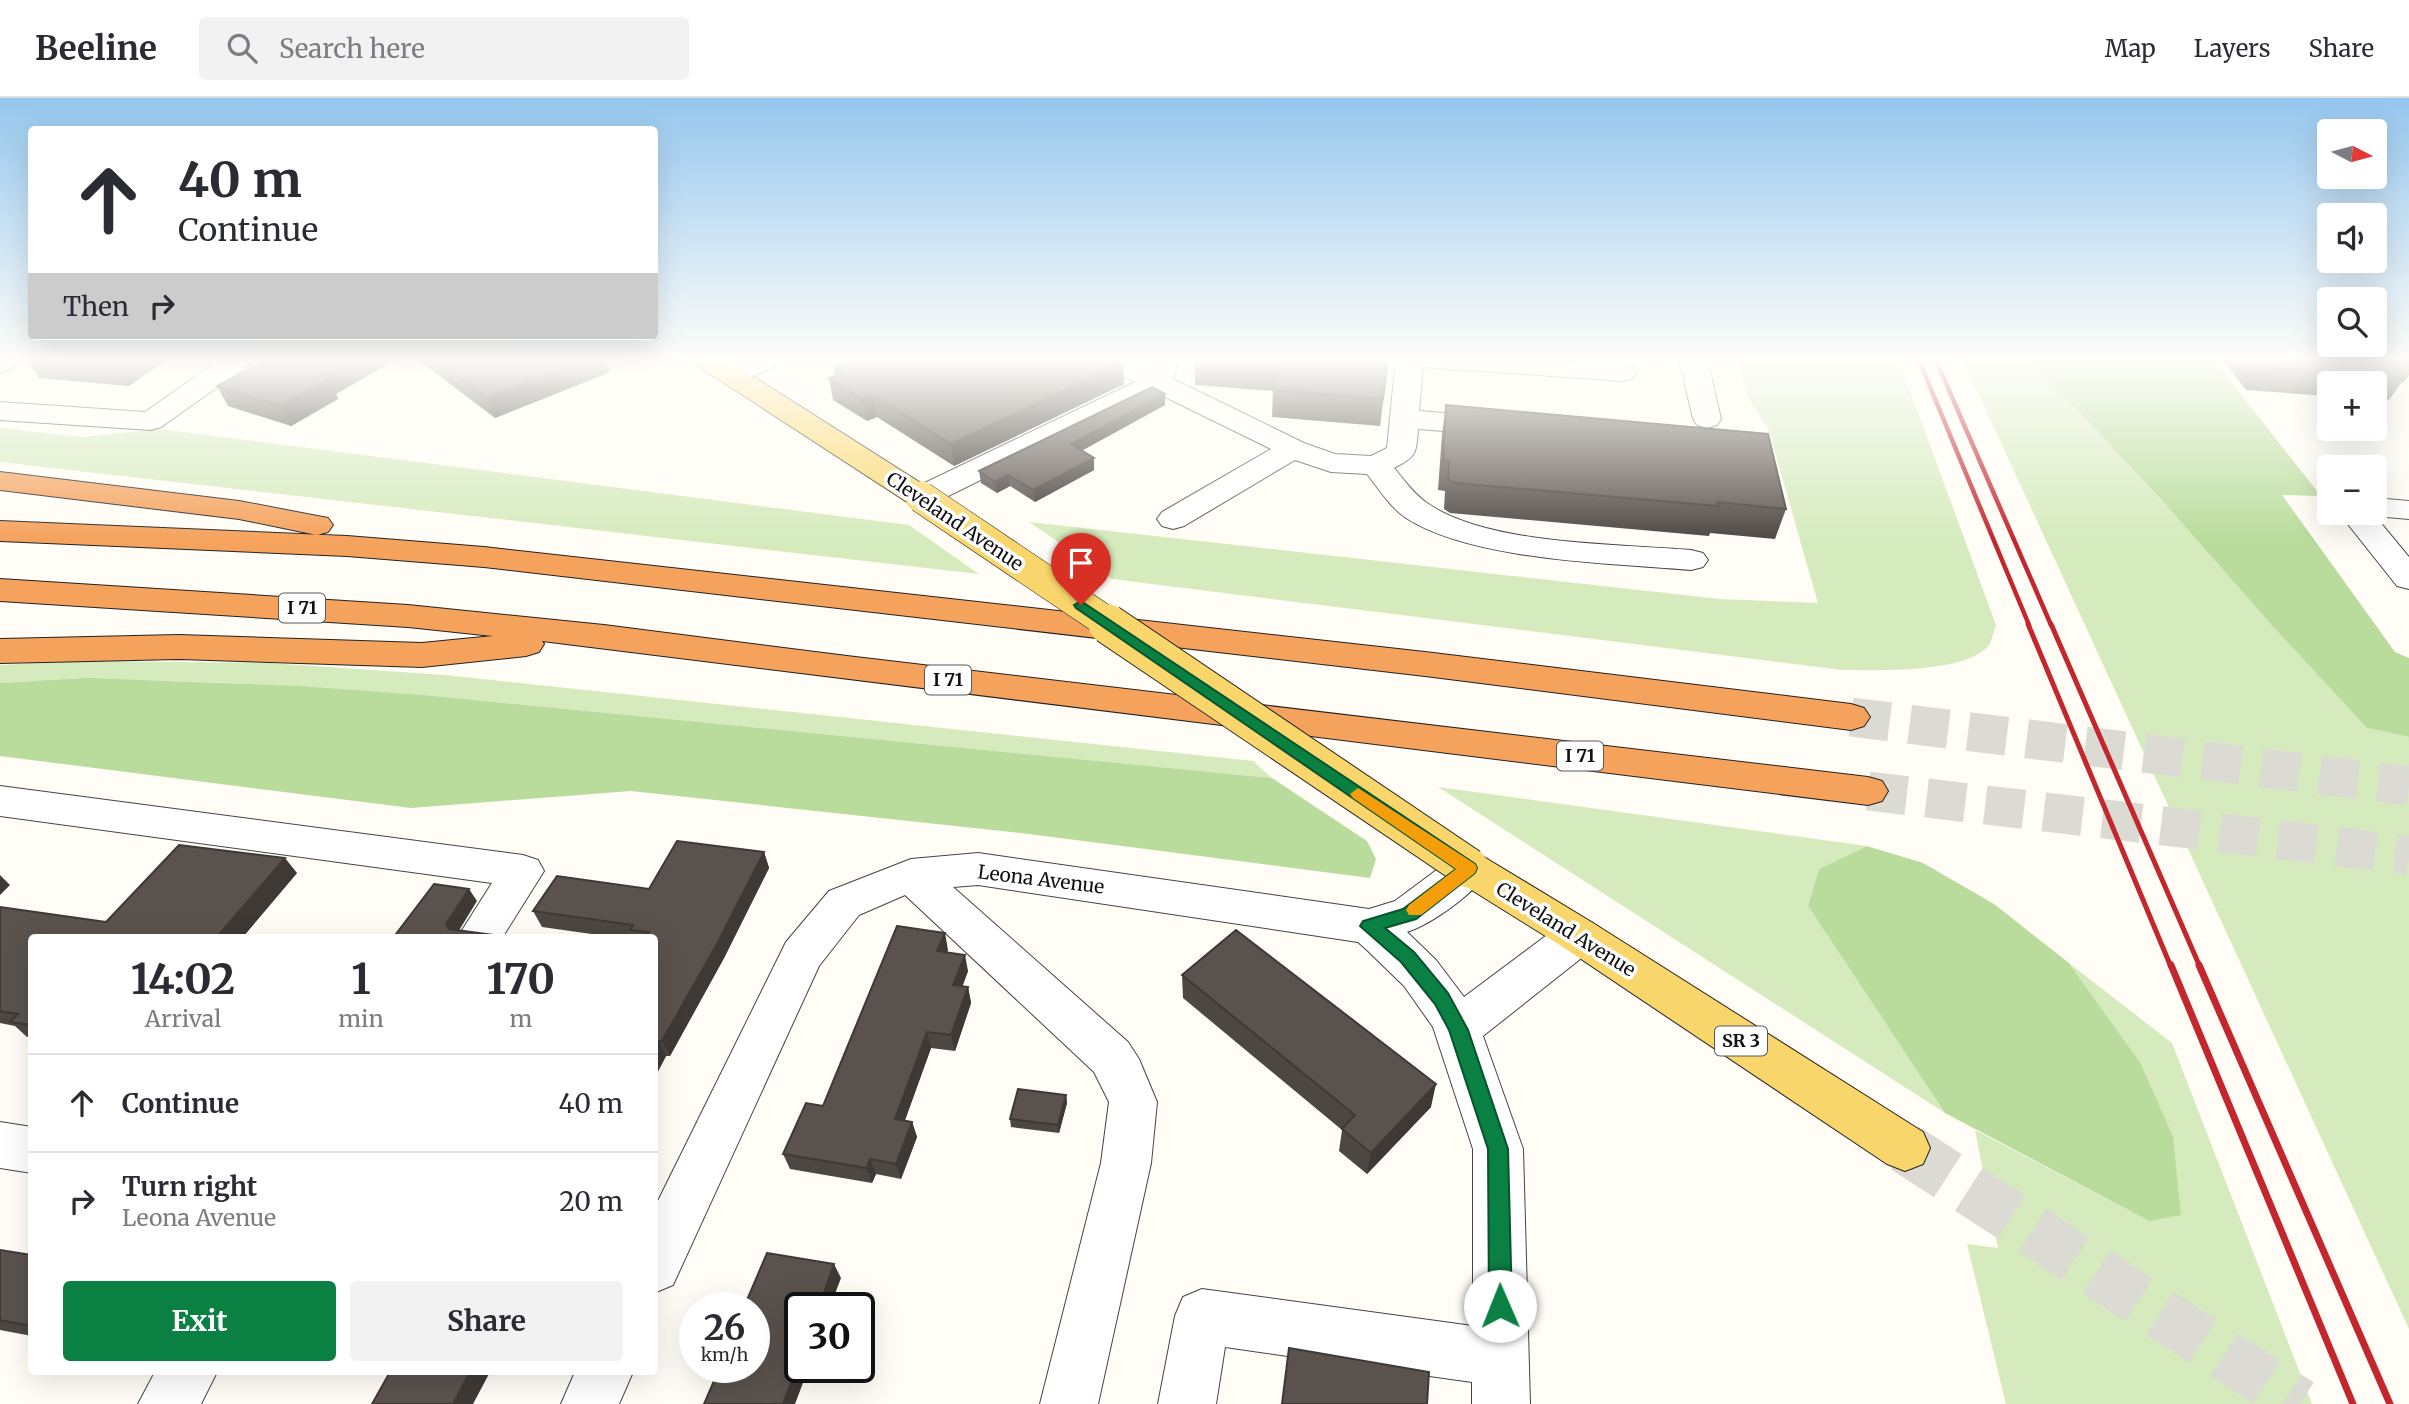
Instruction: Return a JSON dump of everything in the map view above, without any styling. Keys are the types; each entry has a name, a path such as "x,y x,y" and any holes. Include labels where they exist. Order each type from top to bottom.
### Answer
{"highway":[{"path":"0,481 239,510 484,557"},
{"path":"0,531 347,546 484,557 1399,660 1851,717"},
{"name":"I 71","path":"0,590 395,615 604,636 847,668 1868,791"},
{"path":"0,651 179,647 422,655 604,636"}],"main road":[{"name":"Cleveland Avenue","path":"801,419 921,497 1469,868 1578,934 1905,1147"}],"street":[{"path":"120,419 154,419"},
{"path":"921,497 1069,419"},
{"path":"1243,419 1293,449 1331,463 1376,465 1401,452 1404,419 1524,428"},
{"path":"1173,519 1293,449"},
{"path":"1376,465 1399,493 1419,511 1479,535 1540,545 1691,560"},
{"path":"2387,508 2409,510"},
{"path":"2365,525 2409,579"},
{"path":"0,801 523,872 483,934"},
{"name":"Leona Avenue","path":"658,1257 802,955 844,903 911,874 978,869 1369,926 1409,914 1469,868"},
{"path":"911,874 1111,1057 1122,1074 1133,1102 1126,1163 1069,1404"},
{"path":"1187,1404 1202,1316 1501,1381 1498,1149 1458,1030 1442,998 1408,957 1369,926"},
{"path":"1458,1030 1482,1007 1547,962 1578,934"},
{"path":"0,1145 28,1149"},
{"path":"167,1404 187,1375"},
{"path":"590,1404 604,1375"}],"green space":[{"path":"1762,419 1920,419 1996,625 1989,645 1961,661 1941,666 1897,670 1842,670 1112,579 1029,522 1720,599 1818,603 1768,428"},
{"path":"1990,419 2085,419 2367,728 2409,737 2409,1329"},
{"path":"2085,419 2260,419 2317,491 2317,496 2282,495 2395,652 2409,658 2409,737 2367,728 2158,496"},
{"path":"0,428 83,437 160,429 909,525 979,574 0,462"},
{"path":"82,661 269,663 445,675 1253,761 1272,778 424,695 159,681 0,683 0,665"},
{"path":"88,678 299,686 424,695 1272,778 1367,841 1376,859 1370,878 1029,834 631,791 411,808 0,756 0,683"},
{"path":"1438,787 1867,846 1819,869 1808,906 1945,1113"},
{"path":"1867,846 1923,863 1994,904 2069,963 2140,1062 2173,1137 2181,1215 2149,1221 1945,1113 1808,906 1819,869"},
{"path":"2069,963 2172,1043 2312,1404 2006,1404 1967,1244 1998,1248 1975,1130 2149,1221 2140,1062"}],"building":[{"path":"911,419 1004,419 951,444"},
{"path":"1086,419 1118,419 1071,444 1094,458 1033,490 1008,475 995,482 979,471"},
{"path":"1445,419 1601,419 1768,434 1786,509 1717,502 1719,506 1455,483 1448,479 1449,461 1443,460"},
{"path":"677,841 764,852 718,942 662,1041 658,1043 658,934 630,930 633,925 533,911 557,876 649,889"},
{"path":"179,845 285,858 219,934 28,934 28,1024 10,1022 18,1014 0,1011 0,907 106,922"},
{"path":"434,884 469,889 446,924 449,929 486,934 396,934"},
{"path":"897,926 945,933 937,951 965,955 953,985 968,987 951,1035 927,1032 895,1119 912,1122 896,1164 870,1159 867,1168 783,1154 806,1103 823,1106"},
{"path":"1236,930 1436,1084 1371,1153 1342,1129 1355,1115 1182,975"},
{"path":"1018,1089 1066,1095 1058,1125 1010,1119"},
{"path":"0,1250 28,1254 28,1325 0,1320"},
{"path":"767,1253 834,1264 824,1292 784,1292 784,1383 791,1383 783,1404 704,1404 713,1383 770,1383 770,1292 750,1292"},
{"path":"1289,1348 1429,1372 1427,1404 1282,1404"},
{"path":"388,1375 468,1375 453,1404 372,1404"}],"tunnel":[{"path":"1851,717 2409,786"},
{"path":"1868,791 2409,855"},
{"path":"1905,1148 2300,1404"}],"railway":[{"path":"1943,419 2029,625"},
{"path":"1961,419 2051,625"},
{"path":"2028,624 2171,967"},
{"path":"2051,624 2200,967"},
{"path":"2171,965 2353,1404"},
{"path":"2199,965 2390,1404"}],"slow traffic":[{"path":"1358,794 1469,868 1415,910"}],"route":[{"path":"1081,605 1469,868 1409,914 1369,926 1408,957 1442,998 1458,1030 1498,1149 1500,1306"}]}
